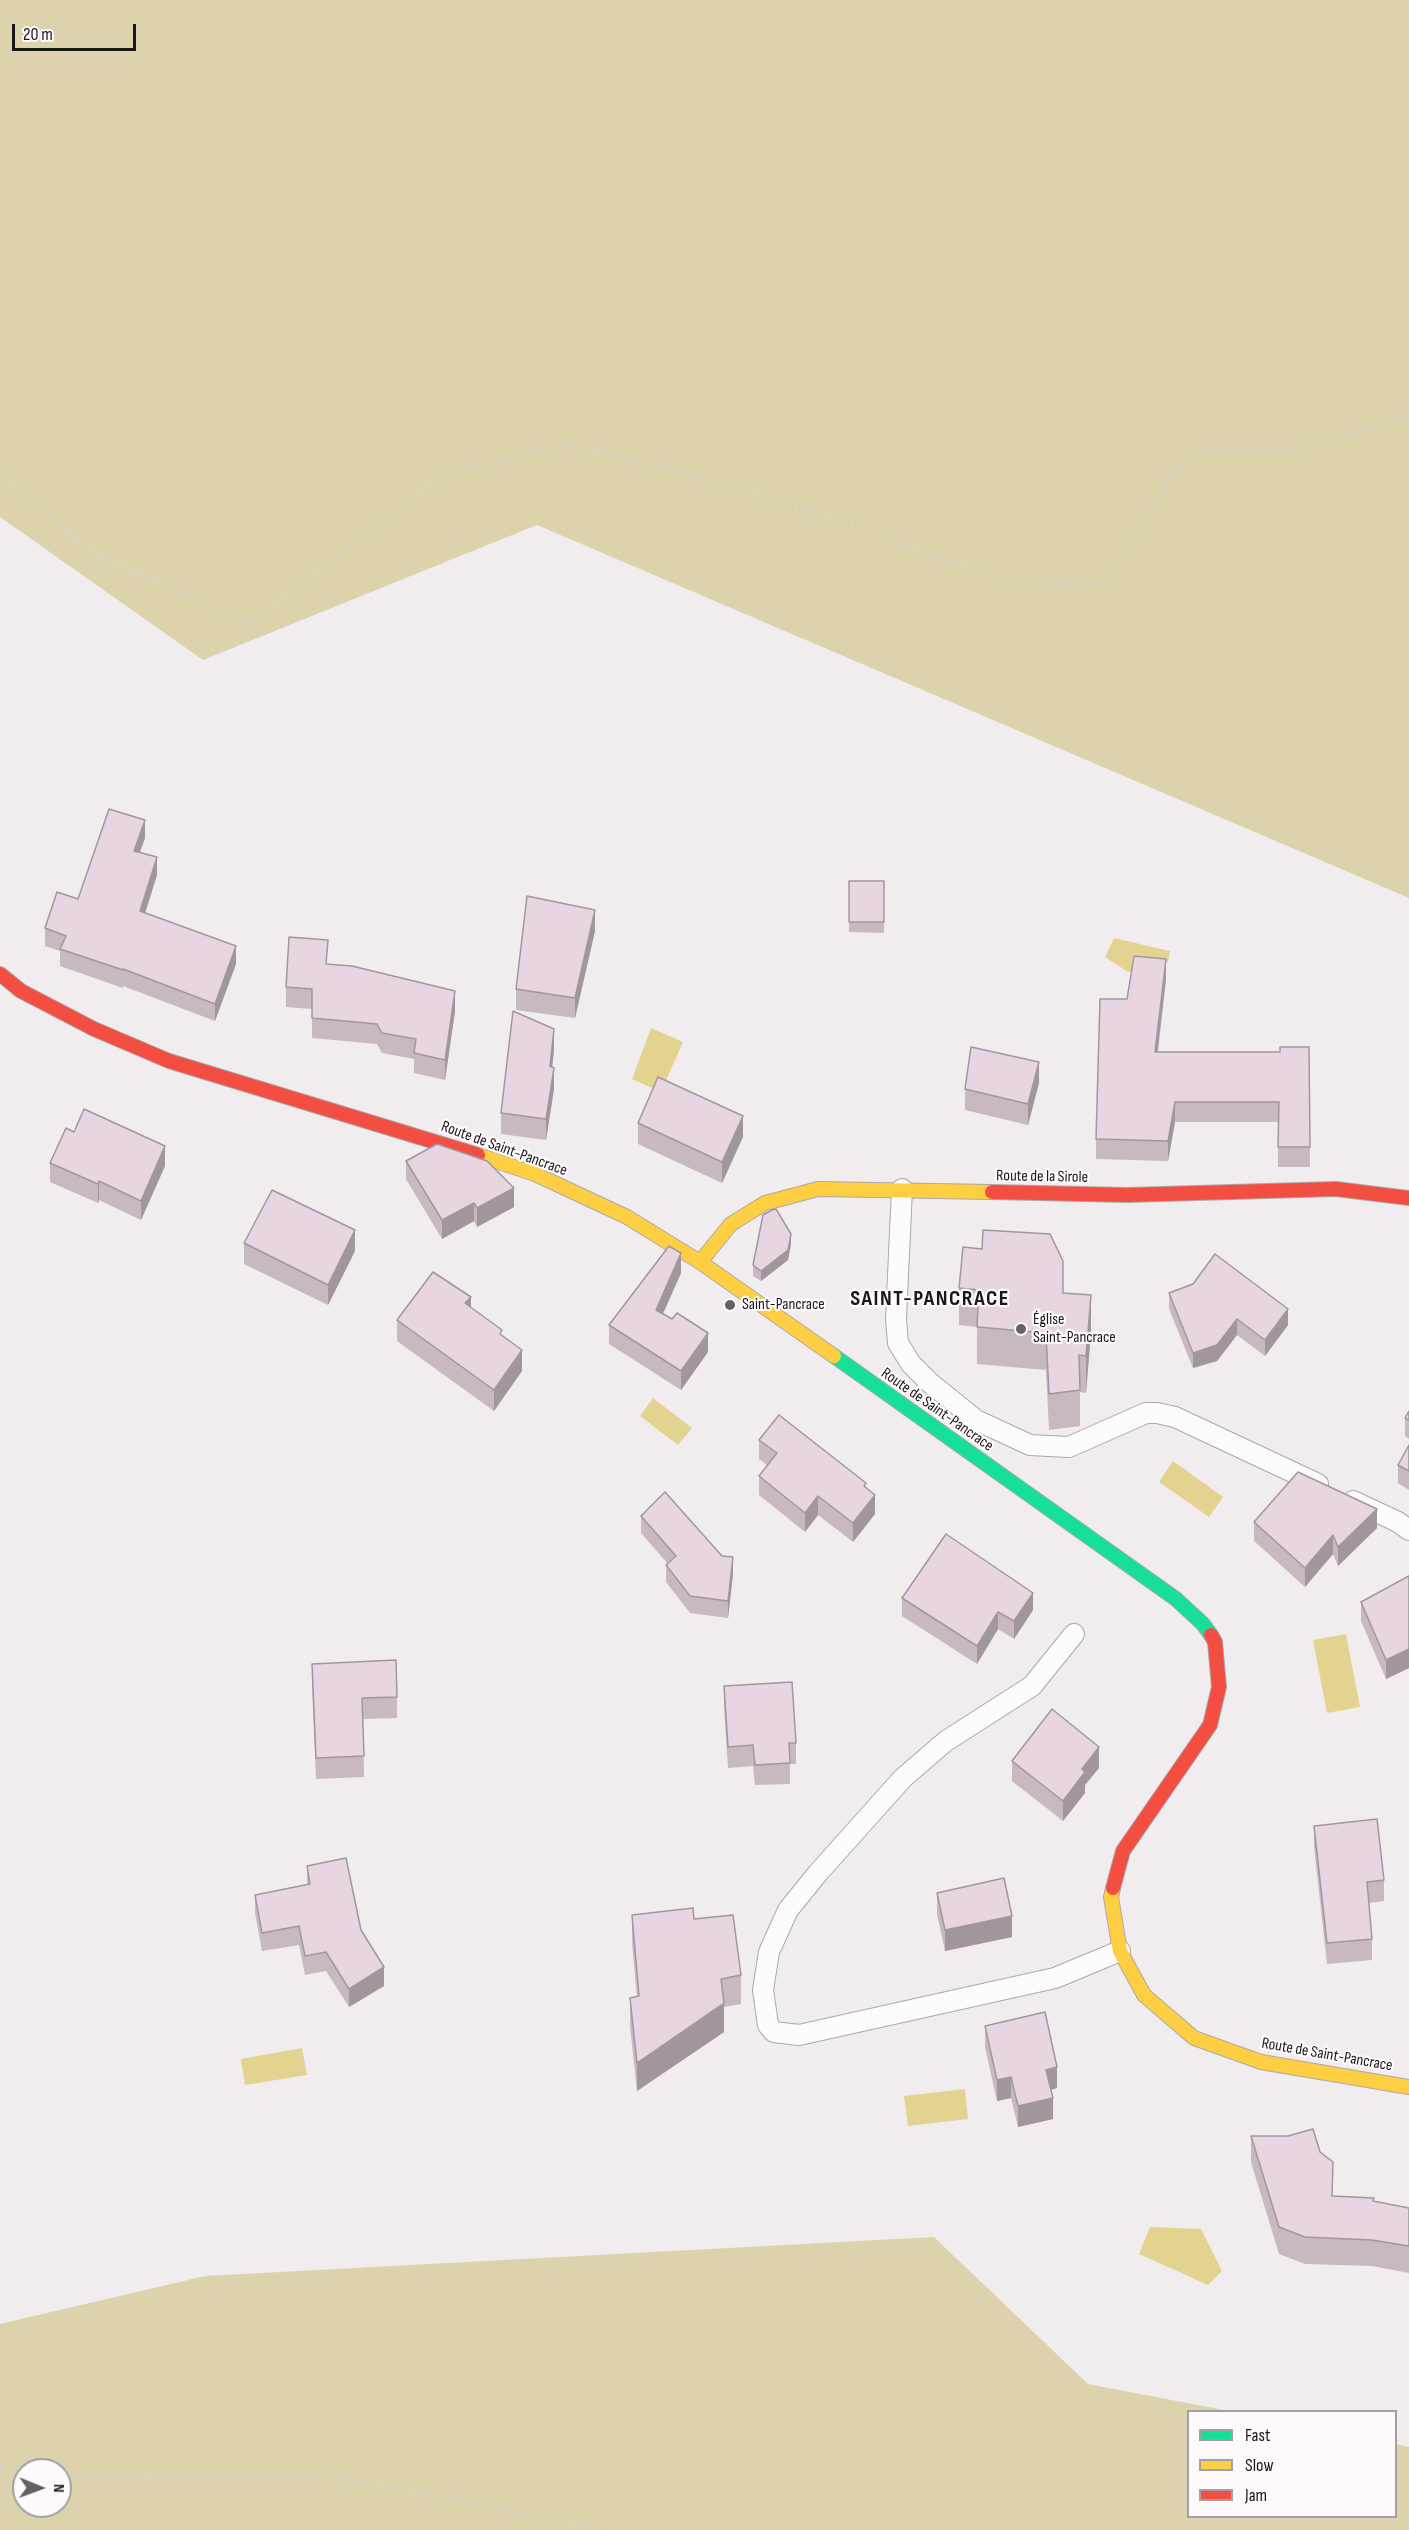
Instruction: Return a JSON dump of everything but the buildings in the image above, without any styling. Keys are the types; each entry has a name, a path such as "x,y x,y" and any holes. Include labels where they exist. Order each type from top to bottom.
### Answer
{"street":[{"name":"Route de Saint-Pancrace","path":"0,974 21,991 94,1029 169,1060 404,1131 535,1174 627,1217 700,1262 1176,1599 1203,1624 1215,1642 1219,1687 1210,1725 1123,1851 1111,1897 1120,1951 1144,1995 1194,2038 1261,2062 1409,2087"},
{"name":"Route de la Sirole","path":"700,1262 731,1224 765,1203 818,1189 1127,1195 1336,1189 1409,1198"}],"lane":[{"path":"903,1189 896,1319 898,1343 910,1364 976,1420 1029,1445 1069,1447 1146,1413 1166,1415 1398,1522 1409,1530"},
{"path":"1074,1634 1032,1686 946,1741 903,1778 788,1910 769,1952 763,1990 768,2025 774,2032 799,2035 1055,1978 1120,1951"}],"path":[{"path":"0,475 96,554 249,623 445,474 568,444 701,477 853,525 889,540 1035,587 1101,582 1190,451 1317,447 1409,416"},
{"path":"72,2476 351,2480 607,2530"}],"shaded area":[{"path":"0,0 1409,0 1409,898 537,525 203,660 0,517"},
{"path":"1114,938 1170,951 1168,962 1128,972 1105,957"},
{"path":"651,1028 683,1042 661,1092 632,1079"},
{"path":"653,1398 692,1428 678,1445 640,1416"},
{"path":"1173,1461 1223,1497 1209,1517 1159,1482"},
{"path":"1346,1634 1360,1707 1327,1713 1313,1640"},
{"path":"302,2048 307,2075 245,2085 241,2059"},
{"path":"965,2089 968,2119 908,2126 904,2096"},
{"path":"1150,2227 1201,2229 1222,2271 1208,2285 1139,2254"},
{"path":"934,2237 1088,2384 1224,2410 1187,2410 1187,2518 1397,2518 1397,2444 1409,2447 1409,2530 0,2530 0,2324 205,2276"}],"traffic: fast":[{"path":"834,1356 1176,1599 1203,1624 1211,1635"}],"traffic: slow":[{"path":"478,1155 535,1174 627,1217 700,1262 834,1356"},
{"path":"700,1262 731,1224 765,1203 818,1189 992,1192"},
{"path":"1113,1888 1111,1897 1120,1951 1144,1995 1194,2038 1261,2062 1409,2087"}],"traffic: jam":[{"path":"0,974 21,991 94,1029 169,1061 478,1155"},
{"path":"992,1192 1127,1195 1336,1189 1409,1198"},
{"path":"1113,1888 1123,1851 1210,1725 1219,1687 1215,1642 1211,1635"}],"place":[{"name":"Saint-Pancrace","path":"730,1305"},
{"name":"Église Saint-Pancrace","path":"1021,1329"}],"district":[{"name":"SAINT-PANCRACE","path":"930,1299"}]}
